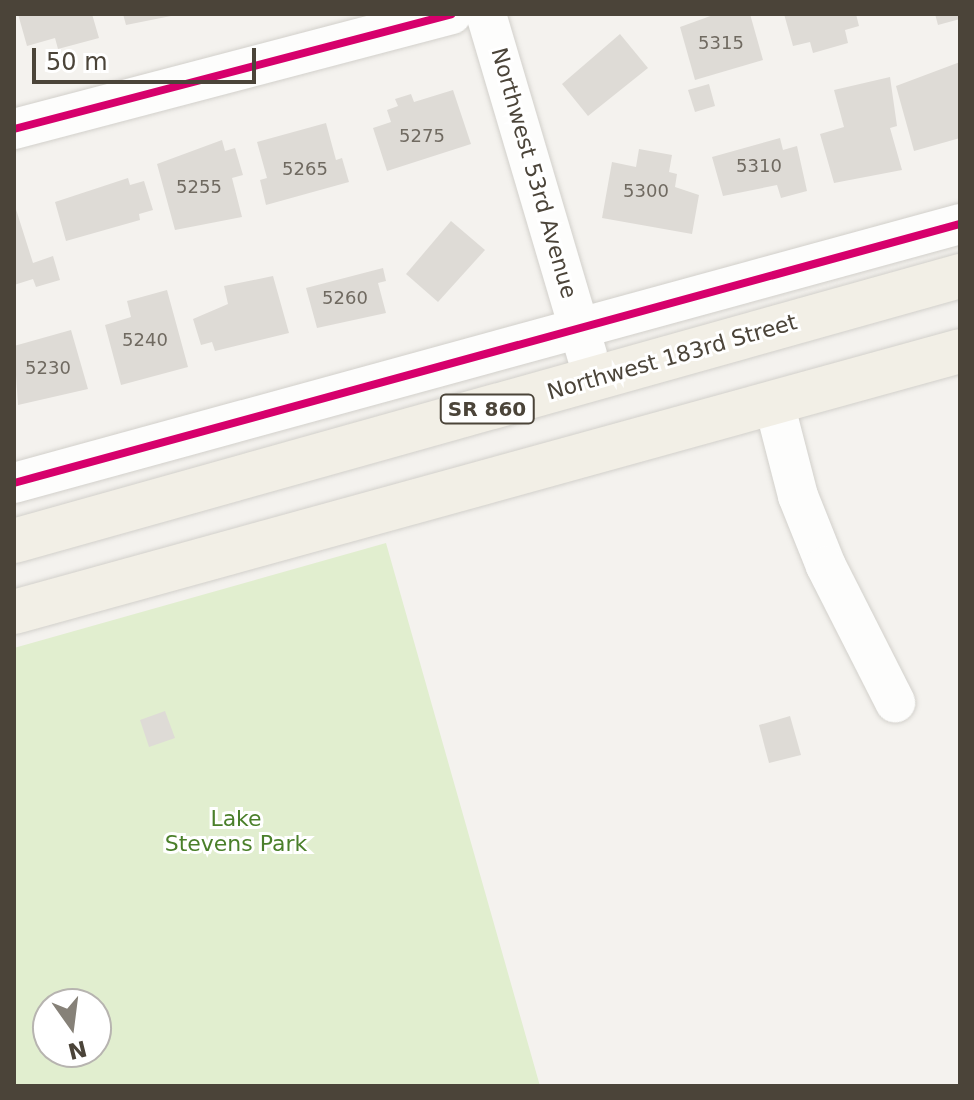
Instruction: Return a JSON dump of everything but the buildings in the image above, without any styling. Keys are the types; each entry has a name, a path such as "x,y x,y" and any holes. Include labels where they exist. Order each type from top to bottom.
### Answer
{"main road":[{"name":"Northwest 183rd Street","path":"14,541 960,276"},
{"path":"14,612 960,351"}],"street":[{"path":"14,129 451,14"},
{"name":"Northwest 53rd Avenue","path":"486,14 595,379"},
{"path":"14,483 960,224"},
{"path":"774,403 798,496 815,538 895,702"}],"green space":[{"name":"Lake Stevens Park","path":"386,543 540,1086 14,1086 14,648"}],"cycle path":[{"path":"14,129 451,14"},
{"path":"14,483 960,224"}]}
